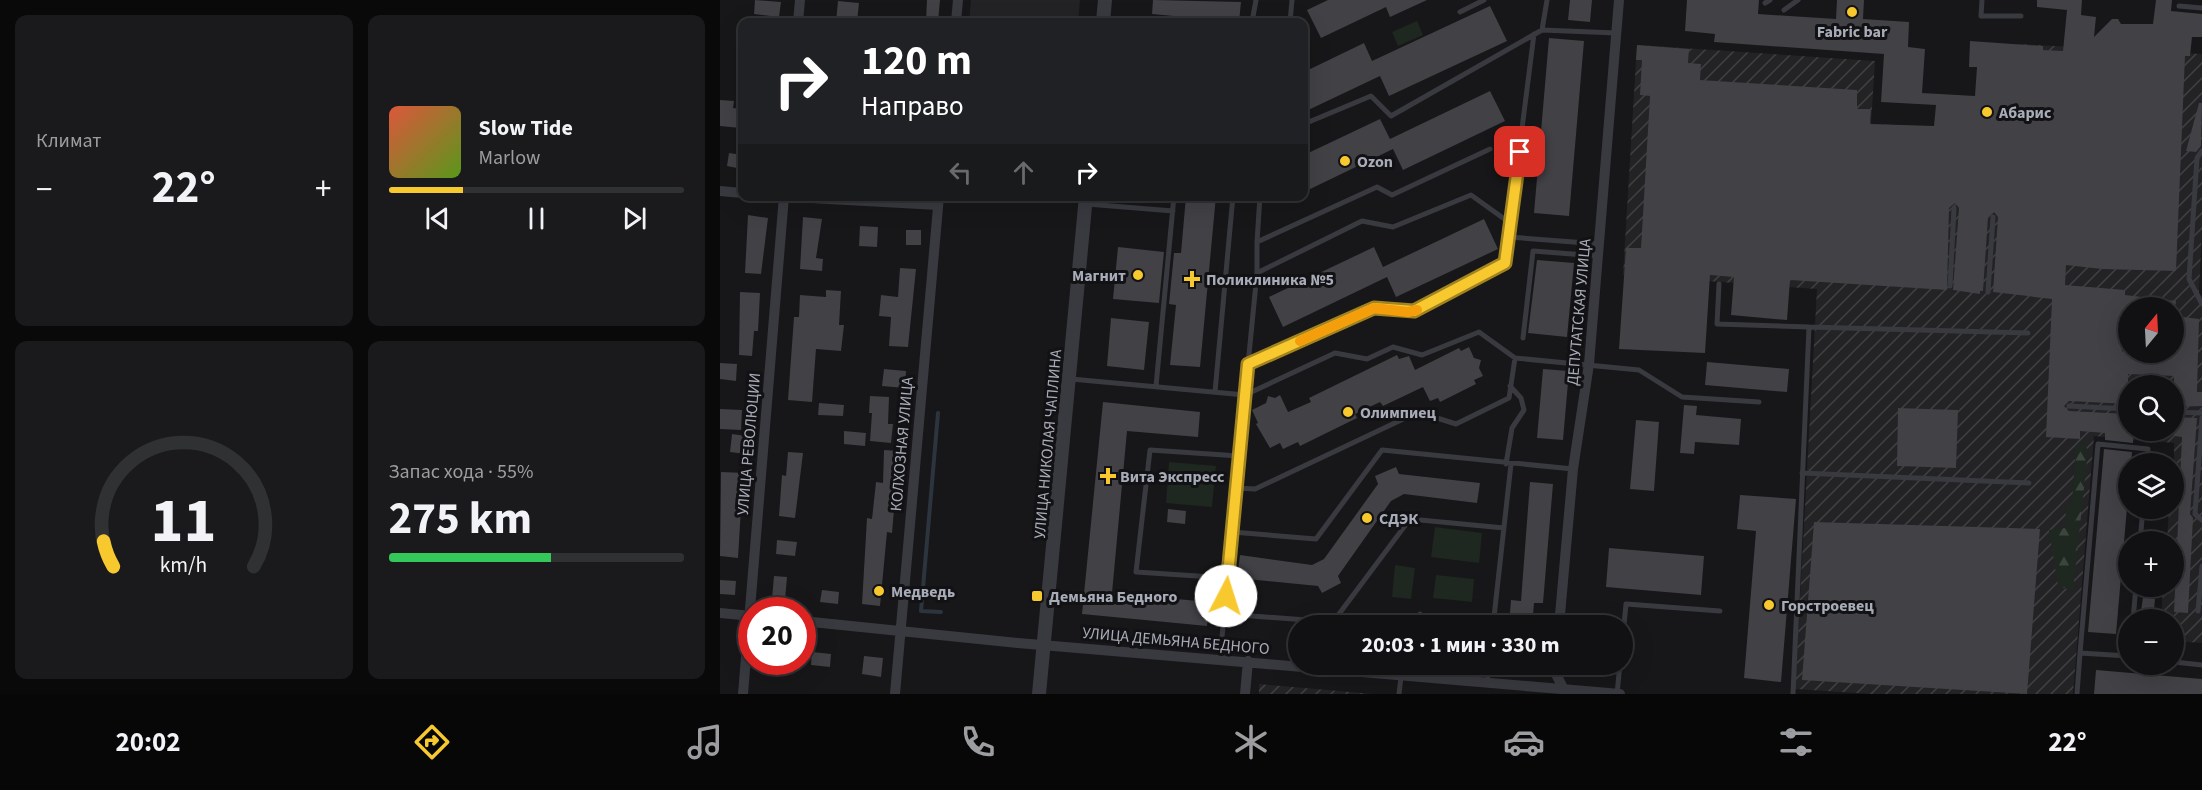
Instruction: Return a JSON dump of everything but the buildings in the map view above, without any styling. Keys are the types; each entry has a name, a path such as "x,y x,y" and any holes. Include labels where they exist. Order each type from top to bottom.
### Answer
{"street":[{"path":"798,18 800,0"},
{"path":"956,18 958,0"},
{"path":"1103,18 1105,0"},
{"name":"ДЕПУТАТСКАЯ УЛИЦА","path":"1560,615 1573,469 1589,364 1619,0"},
{"path":"720,191 738,193"},
{"name":"УЛИЦА РЕВОЛЮЦИИ","path":"751,597 781,201"},
{"name":"КОЛХОЗНАЯ УЛИЦА","path":"895,694 938,201"},
{"name":"УЛИЦА НИКОЛАЯ ЧАПЛИНА","path":"1039,694 1086,201"},
{"path":"720,613 738,615"},
{"name":"УЛИЦА ДЕМЬЯНА БЕДНОГО","path":"816,622 1044,645 1220,658 1565,692 1618,694"},
{"path":"1245,694 1248,661"},
{"name":"УЛИЦА РЕВОЛЮЦИИ","path":"743,694 745,675"},
{"path":"1556,675 1565,692"}],"lane":[{"path":"1253,18 1256,0"},
{"path":"1290,18 1292,0"},
{"path":"1460,12 1484,0"},
{"path":"1542,30 1547,0"},
{"path":"1784,10 1798,0"},
{"path":"1982,0 1981,16 2021,16"},
{"path":"2178,6 2202,8"},
{"path":"1308,122 1371,96 1391,116 1542,30 1616,33"},
{"path":"1248,364 1374,308 1414,311 1505,263 1534,34"},
{"path":"1257,242 1377,187 1392,195 1490,149"},
{"path":"2202,151 2197,159 2189,279 2202,304"},
{"path":"1257,273 1362,221 1393,227 1471,195 1510,223"},
{"path":"1094,201 1173,211"},
{"path":"1156,386 1174,201"},
{"path":"1215,392 1233,201"},
{"path":"1220,658 1257,273 1260,201"},
{"path":"1950,286 1954,208"},
{"path":"1988,292 1994,217"},
{"path":"1509,237 1599,244"},
{"path":"1522,338 1533,251 1598,256"},
{"path":"1719,284 1717,324 2028,333"},
{"path":"1793,694 1809,327"},
{"path":"1069,379 1245,394 1335,352 1367,358 1393,347 1422,355 1479,332 1515,358 1640,370 1682,397 1759,402"},
{"path":"1236,488 1255,489 1418,412 1456,424 1509,398 1515,358"},
{"path":"1494,615 1512,428 1524,410 1521,398 1510,386"},
{"path":"2069,406 2118,409"},
{"path":"2184,412 2202,413"},
{"path":"2202,418 2195,514 2202,520"},
{"path":"2077,694 2098,444 2148,449 2148,453"},
{"path":"1228,578 1136,572 1150,450 1239,456"},
{"path":"1232,532 1316,539 1382,450 1573,469"},
{"path":"1802,473 2029,483"},
{"path":"1225,614 1333,622 1410,519 1504,528"},
{"path":"2198,611 2202,566"},
{"path":"1625,615 1626,604 1720,611"},
{"path":"2080,653 2118,655"},
{"path":"2184,663 2202,665"},
{"path":"1487,683 1488,675"},
{"path":"1618,694 1619,675"},
{"path":"1399,694 1401,677"}],"shaded area":[{"path":"971,0 1080,0 1078,18 969,18"},
{"path":"2019,44 2202,54 2202,229 2199,292 2202,297 2202,643 2184,642 2184,609 2162,609 2162,597 2184,597 2184,531 2168,531 2168,519 2184,519 2184,453 2174,453 2174,443 2151,441 2184,441 2184,375 2118,375 2118,438 2094,436 2073,694 1871,694 1795,689 1817,289 1623,275 1637,45 1875,61 1871,124 2017,130"},
{"path":"1259,684 1373,694 1259,694"}],"green space":[{"path":"1417,21 1423,35 1398,46 1392,32"},
{"path":"2083,443 2088,450 2073,591 2058,586 2049,530 2065,528 2066,508 2072,503 2076,445"},
{"path":"1169,462 1216,466 1212,507 1166,503"},
{"path":"1435,527 1482,533 1479,563 1431,557"},
{"path":"1395,565 1415,568 1411,599 1392,597"},
{"path":"1436,575 1474,579 1472,602 1433,598"}],"waterway":[{"path":"938,413 921,611 941,612"}],"slow traffic":[{"path":"1300,341 1374,308 1408,312 1417,310"}],"place":[{"name":"Fabric bar","path":"1852,12"},
{"name":"Абарис","path":"1987,112"},
{"name":"Ozon","path":"1345,161"},
{"name":"Магнит","path":"1138,275"},
{"name":"Поликлиника №5","path":"1192,279"},
{"name":"Олимпиец","path":"1348,412"},
{"name":"Вита Экспресс","path":"1108,476"},
{"name":"СДЭК","path":"1367,518"},
{"name":"Медведь","path":"879,591"},
{"name":"Демьяна Бедного","path":"1037,596"},
{"name":"Горстроевец","path":"1769,605"}],"route":[{"path":"1226,596 1248,364 1374,308 1414,311 1505,263 1520,152"}]}
